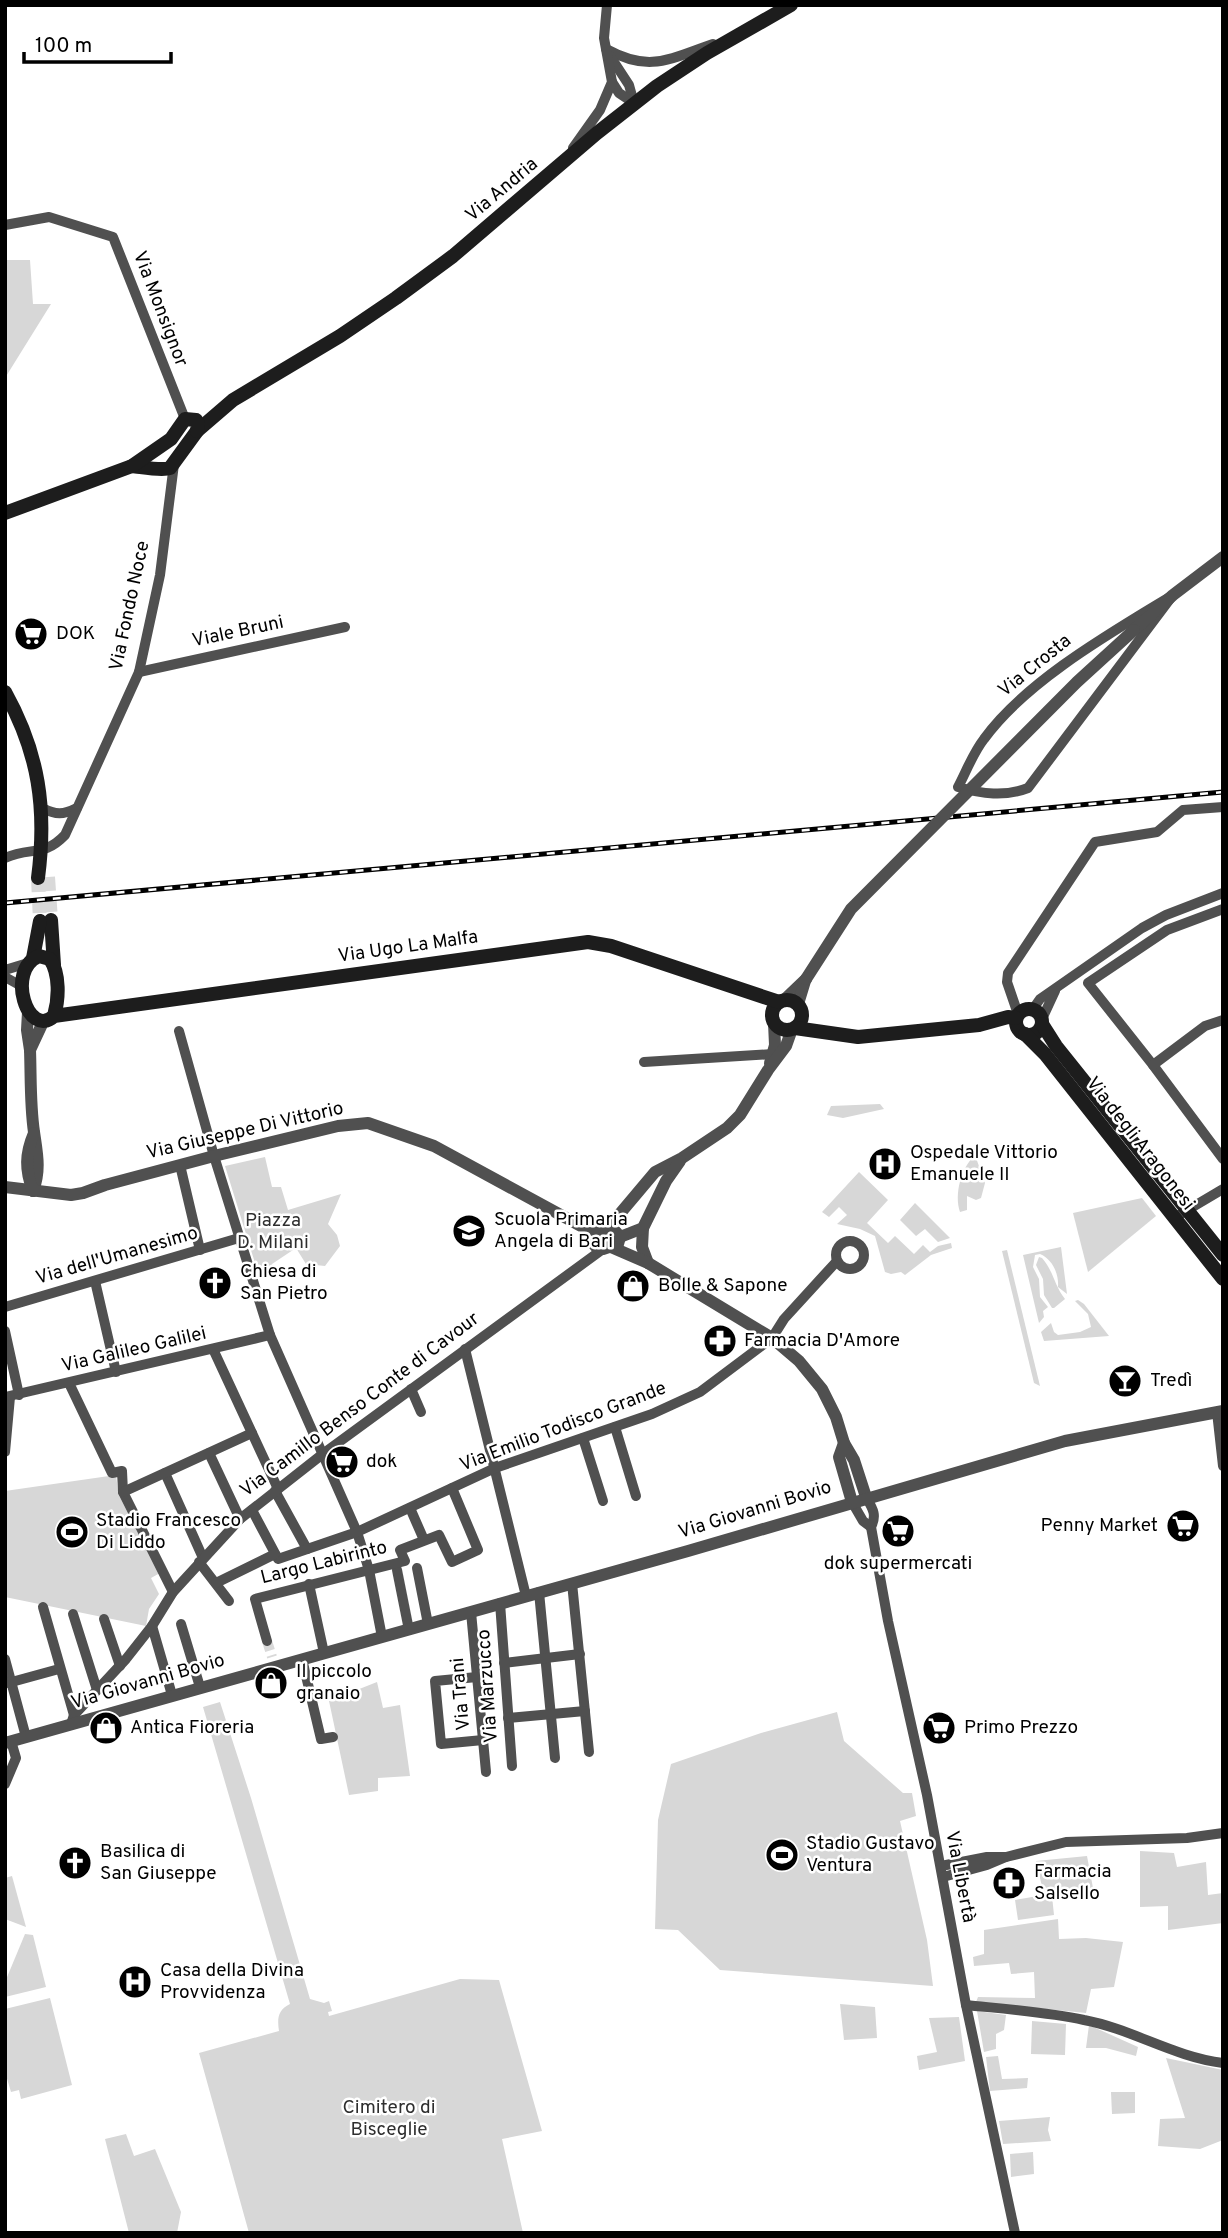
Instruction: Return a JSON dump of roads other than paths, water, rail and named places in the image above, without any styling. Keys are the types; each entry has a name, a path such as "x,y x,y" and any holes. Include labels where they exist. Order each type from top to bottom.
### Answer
{"main road":[{"name":"Via Andria","path":"187,418 233,400 340,336 396,298 453,256 634,103 681,69 791,5"},
{"name":"Via Andria","path":"197,431 233,400"},
{"path":"5,513 132,466 171,439 187,418 197,422 197,431"},
{"name":"Via Fondo Noce","path":"174,464 197,431"},
{"path":"152,450 150,460 156,467"},
{"path":"132,466 166,470 174,464"},
{"path":"5,692 31,747 38,777 42,808 43,877"},
{"path":"46,920 58,993 49,1018 34,1018 28,1012 22,975 31,960 46,920"},
{"name":"Via Ugo La Malfa","path":"49,1018 588,942 611,946 790,1005 832,1034"},
{"path":"31,960 44,956 54,965"},
{"path":"735,986 783,1030 858,1037 979,1025 1008,1017 1030,1015"},
{"path":"58,993 81,1012"},
{"path":"773,1021 774,1008 790,1005 800,1022 793,1029"},
{"path":"1023,1034 1016,1026 1030,1015"},
{"path":"979,1025 1023,1034 1038,1032 1030,1015"},
{"name":"Via degli Aragonesi","path":"1030,1015 1180,1213 1223,1279"},
{"name":"Via degli Aragonesi","path":"1023,1034 1045,1054 1180,1213 1223,1255"}],"street":[{"path":"607,5 604,38 611,82 619,93 634,103"},
{"path":"606,49 642,64 662,62 732,38"},
{"path":"606,49 629,85 634,103"},
{"path":"561,165 600,110 611,82"},
{"name":"Via Monsignor","path":"5,225 49,217 113,237 187,418"},
{"name":"Via Fondo Noce","path":"41,851 53,847 65,835 139,672 159,575 174,464"},
{"name":"Via Crosta","path":"790,1005 834,932 858,901 1077,682 1173,595 1223,557"},
{"name":"Via Crosta","path":"1173,595 1028,788 984,795 958,787 984,739 1018,702 1073,658 1173,595"},
{"name":"Viale Bruni","path":"139,672 345,626"},
{"path":"1223,807 1183,810 1157,832 1095,842 1009,973 1007,982 1030,1015 1056,989 1142,928 1166,915 1223,893"},
{"path":"42,808 54,814 65,814 77,808"},
{"path":"5,858 17,853 41,851"},
{"path":"1223,909 1167,930 1088,983 1223,1159"},
{"path":"5,970 31,960"},
{"path":"5,977 23,987"},
{"path":"28,1012 34,1133 27,1150 28,1178 33,1191"},
{"path":"30,1050 49,1018"},
{"path":"1153,1065 1205,1026 1223,1020"},
{"path":"768,1070 775,1045 773,1021"},
{"path":"768,1070 786,1046 793,1029"},
{"path":"179,1031 214,1157 270,1335 357,1532 369,1570 382,1637"},
{"path":"644,1062 773,1054"},
{"name":"Via Camillo Benso Conte di Cavour","path":"73,1719 152,1626 173,1592 240,1519 324,1453 582,1264 605,1240 655,1172 682,1158 727,1128 740,1115 768,1070"},
{"name":"Via Giuseppe Di Vittorio","path":"5,1187 64,1192 81,1185 104,1185 338,1126 368,1123 434,1146 644,1260 772,1338 799,1361 822,1389 836,1417 844,1443 854,1460 866,1497"},
{"name":"Via Camillo Benso Conte di Cavour","path":"643,1228 666,1181 682,1158"},
{"path":"180,1166 200,1250"},
{"path":"1180,1213 1223,1189"},
{"path":"605,1240 643,1228 644,1260"},
{"name":"Via dell'Umanesimo","path":"5,1307 239,1238"},
{"name":"Via Emilio Todisco Grande","path":"216,1583 276,1556 357,1532 495,1468 652,1414 700,1391 772,1338 784,1319 837,1261"},
{"path":"95,1281 116,1372"},
{"path":"5,1331 11,1396 5,1452"},
{"name":"Via Galileo Galilei","path":"11,1396 270,1335"},
{"path":"214,1349 277,1490 307,1549"},
{"path":"465,1349 495,1468 532,1594 545,1658 555,1758"},
{"path":"69,1383 112,1473 122,1471 123,1492 173,1592"},
{"path":"411,1389 421,1412"},
{"path":"1220,1411 1223,1466"},
{"name":"Via Giovanni Bovio","path":"8,1742 73,1719 172,1695 273,1662 302,1660 1065,1441 1220,1411"},
{"path":"615,1427 636,1496"},
{"path":"123,1492 252,1433"},
{"path":"583,1438 603,1500"},
{"name":"Via Giuseppe Di Vittorio","path":"844,1443 839,1457 852,1502"},
{"path":"209,1452 240,1519"},
{"path":"165,1473 201,1560 229,1601"},
{"path":"410,1508 424,1540 439,1535 452,1562 478,1550 452,1488"},
{"name":"Via Libertà","path":"866,1497 874,1512 872,1527 888,1621 1015,2233"},
{"name":"Via Libertà","path":"852,1502 863,1521 872,1527"},
{"path":"251,1510 276,1556"},
{"name":"Largo Labirinto","path":"267,1641 255,1598 405,1561 400,1549 424,1540"},
{"path":"417,1568 428,1624"},
{"path":"397,1570 409,1630"},
{"path":"572,1583 590,1752"},
{"path":"309,1584 324,1653"},
{"name":"Via Marzucco","path":"500,1603 512,1766"},
{"path":"43,1607 73,1719"},
{"name":"Via Trani","path":"471,1612 486,1772"},
{"path":"73,1614 97,1690"},
{"path":"104,1619 120,1666"},
{"path":"181,1624 200,1687"},
{"path":"152,1626 172,1695"},
{"path":"504,1663 580,1654"},
{"path":"5,1659 8,1683 26,1737"},
{"path":"302,1660 321,1739 333,1737"},
{"path":"8,1683 59,1669"},
{"path":"477,1677 435,1681 441,1744 483,1740"},
{"path":"508,1718 585,1711"},
{"path":"5,1784 16,1758 8,1742"},
{"path":"942,1871 988,1865 1006,1857 1066,1842 1187,1838 1223,1833"},
{"path":"967,2005 1084,2020 1117,2029 1177,2053 1223,2063"}],"tunnel":[{"path":"48,877 51,920"},
{"path":"38,878 40,921"},
{"path":"267,1641 272,1657"}],"railway":[{"path":"5,903 1223,792"}],"place":[{"name":"DOK","path":"31,634"},
{"name":"Ospedale Vittorio Emanuele II","path":"885,1164"},
{"name":"Scuola Primaria Angela di Bari","path":"469,1231"},
{"name":"Chiesa di San Pietro","path":"215,1283"},
{"name":"Bolle & Sapone","path":"633,1286"},
{"name":"Farmacia D'Amore","path":"720,1341"},
{"name":"Tredì","path":"1125,1381"},
{"name":"dok","path":"342,1462"},
{"name":"Penny Market","path":"1183,1526"},
{"name":"dok supermercati","path":"898,1531"},
{"name":"Stadio Francesco Di Liddo","path":"72,1532"},
{"name":"Il piccolo granaio","path":"271,1683"},
{"name":"Antica Fioreria","path":"106,1728"},
{"name":"Primo Prezzo","path":"939,1728"},
{"name":"Stadio Gustavo Ventura","path":"782,1855"},
{"name":"Basilica di San Giuseppe","path":"75,1863"},
{"name":"Farmacia Salsello","path":"1009,1883"},
{"name":"Casa della Divina Provvidenza","path":"135,1982"}],"park label":[{"name":"Piazza D. Milani","path":"273,1232"},
{"name":"Cimitero di Bisceglie","path":"389,2119"}]}
